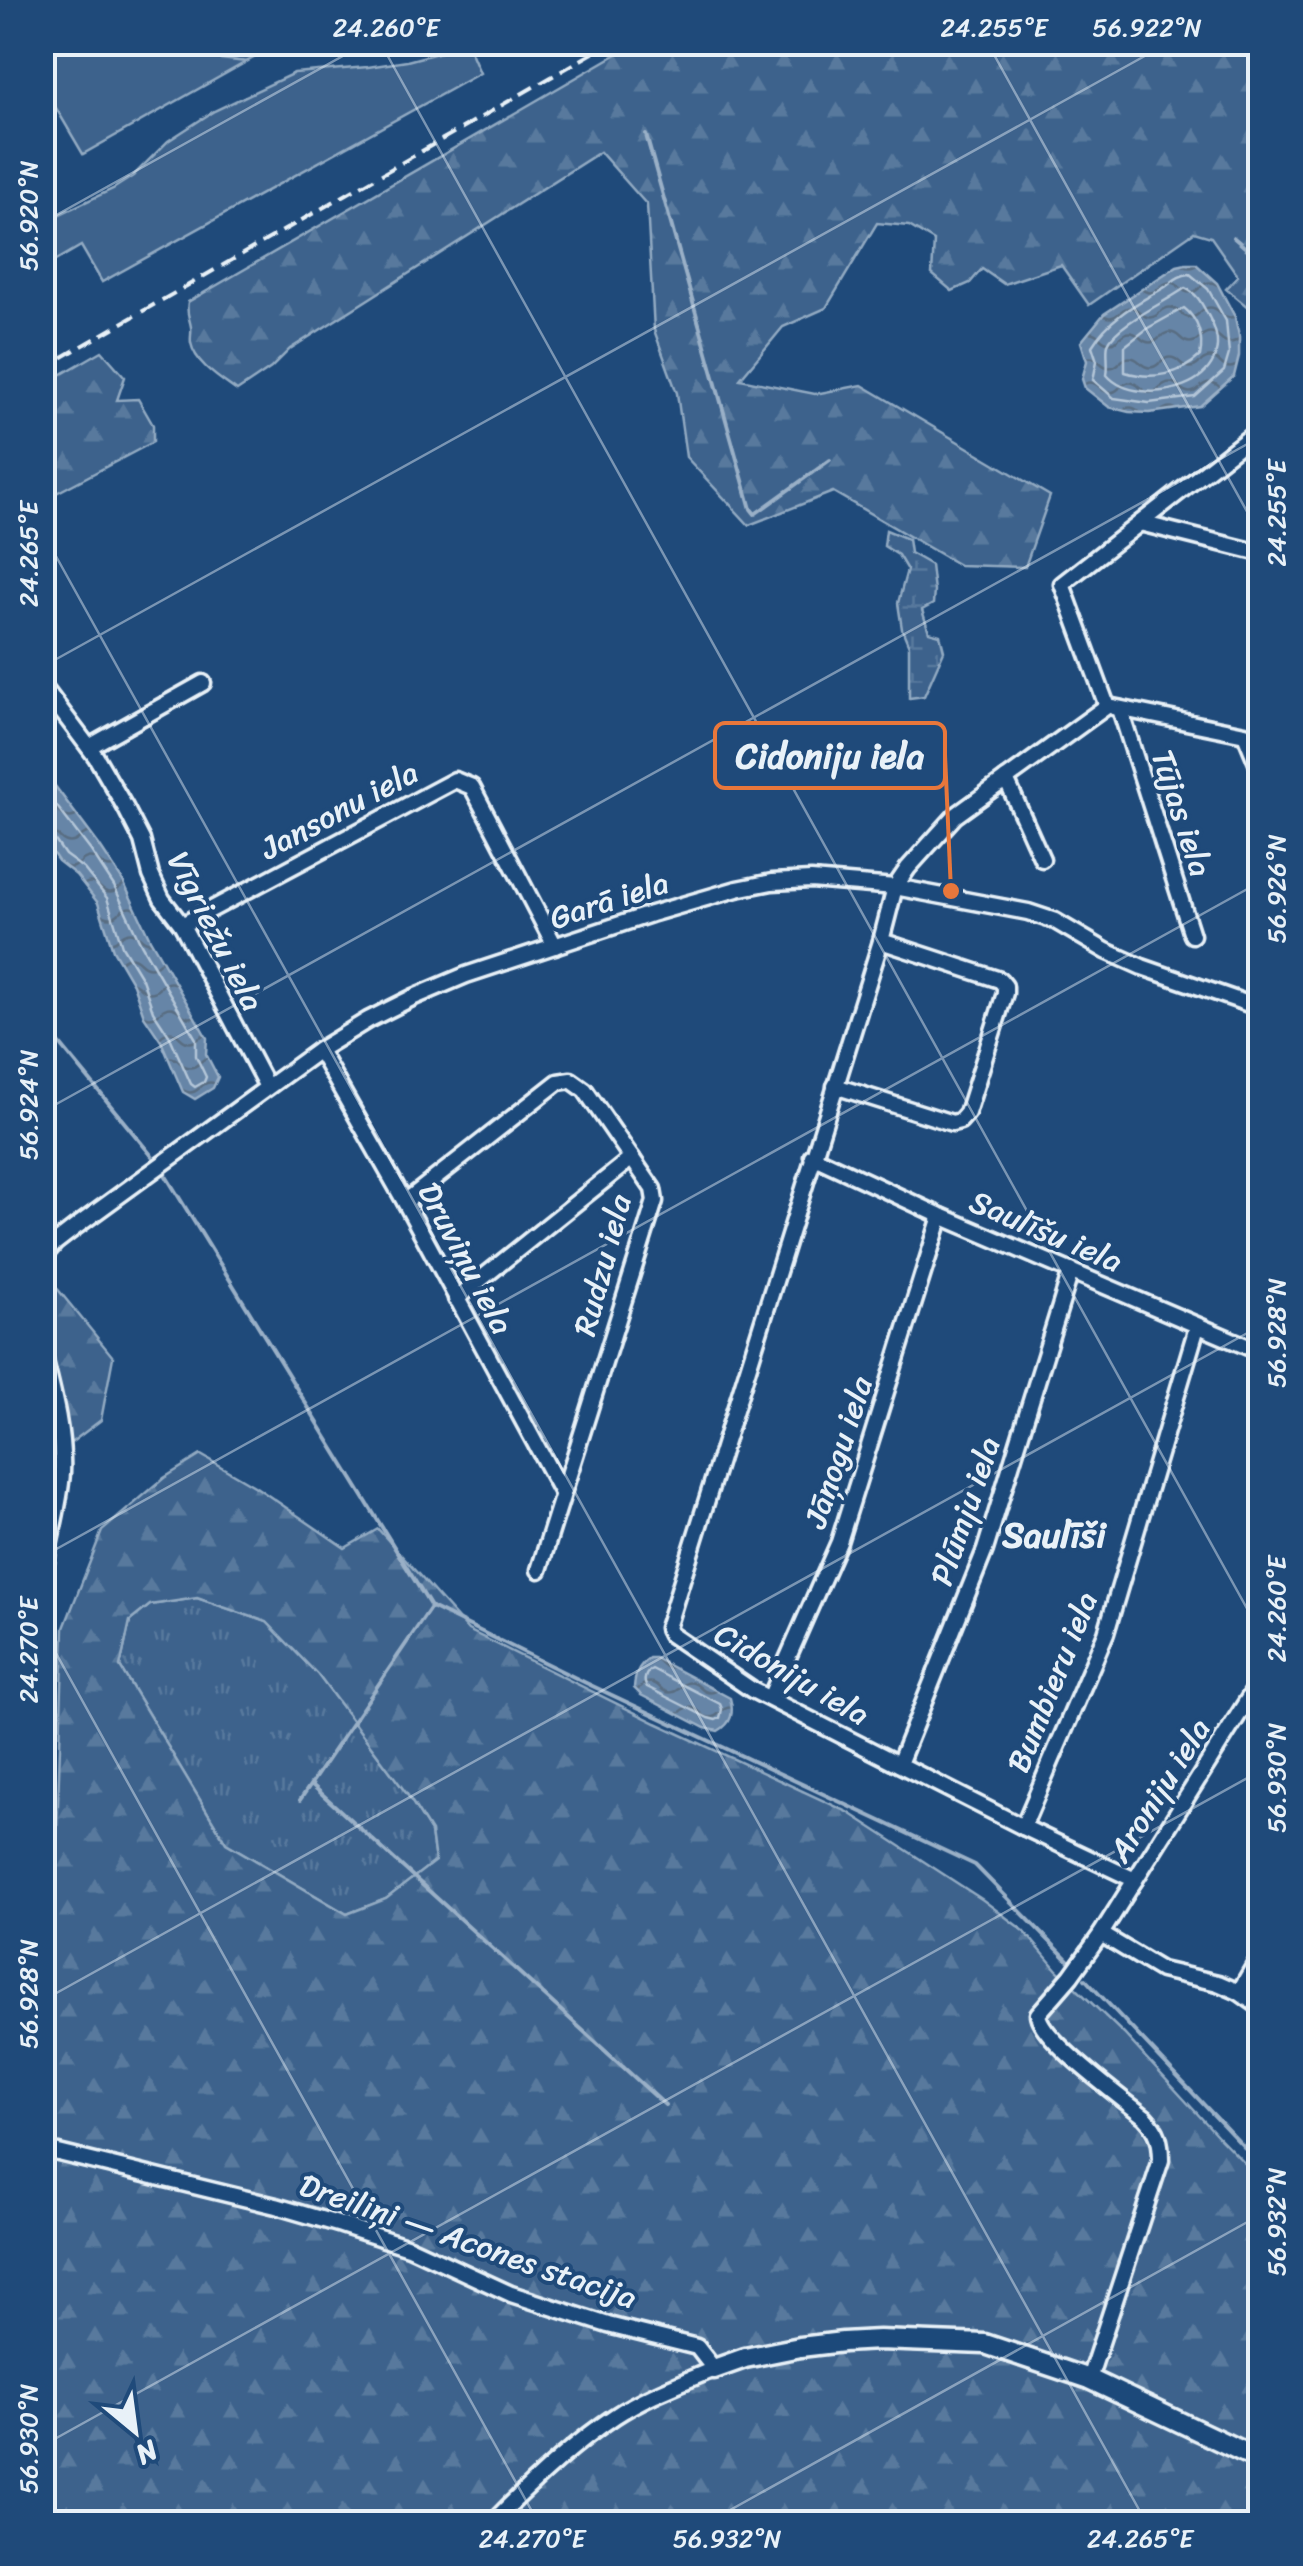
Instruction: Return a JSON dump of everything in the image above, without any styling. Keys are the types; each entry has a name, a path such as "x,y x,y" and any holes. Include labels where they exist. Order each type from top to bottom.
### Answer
{"main road":[{"path":"714,2369 800,2347 879,2340 985,2344 1089,2379 1260,2460"}],"street":[{"path":"1260,430 1062,584 1113,707 1245,734 1260,770"},
{"path":"1140,523 1260,553"},
{"path":"88,747 204,683"},
{"name":"Vīgriežu iela","path":"42,685 88,747 125,807 142,840 162,900 182,925 266,1087"},
{"name":"Cidoniju iela","path":"1113,707 955,816 895,887 667,1628 670,1634 752,1690 1135,1880"},
{"name":"Tūjas iela","path":"1113,707 1192,935"},
{"path":"1006,779 1042,858"},
{"name":"Jansonu iela","path":"182,925 455,780 472,787 555,946"},
{"name":"Garā iela","path":"42,1258 76,1226 266,1087 368,1020 466,974 737,889 812,880 895,887 1028,912 1055,921 1142,967 1260,1008"},
{"path":"835,1086 952,1123 960,1121 966,1114 1005,993 1000,980 880,941"},
{"name":"Druviņu iela","path":"319,1050 562,1493"},
{"name":"Rudzu iela","path":"404,1202 558,1082 571,1080 585,1090 653,1189 655,1201 539,1570"},
{"name":"Saulīšu iela","path":"812,1156 941,1216 1260,1352"},
{"path":"456,1298 632,1158"},
{"name":"Jāņogu iela","path":"770,1698 839,1542 941,1216"},
{"name":"Plūmju iela","path":"899,1764 984,1550 1072,1272"},
{"name":"Bumbieru iela","path":"1023,1827 1106,1633 1198,1327"},
{"path":"42,1349 60,1427 62,1473 42,1590"},
{"name":"Aroniju iela","path":"1089,2379 1160,2160 1161,2141 1156,2128 1145,2117 1064,2051 1039,2023 1038,2014 1101,1934 1257,1685 1260,1673"},
{"path":"1101,1934 1161,1970 1218,1983 1240,1992 1260,2007"},
{"path":"1240,1992 1260,1956"},
{"name":"Dreiliņi — Acones stacija","path":"42,2149 276,2206 375,2236 511,2294 608,2325 697,2347 714,2369"},
{"path":"491,2524 552,2466 616,2416 714,2369"}],"green space":[{"path":"42,43 183,46 196,56 246,62 83,154 43,86"},
{"path":"63,43 282,43 246,62"},
{"path":"636,43 1260,43 1260,317 1226,289 1238,276 1211,237 1194,232 1089,305 1061,265 1004,284 982,269 970,283 952,291 932,274 934,241 909,226 877,223 826,308 783,327 740,379 815,394 862,385 1050,496 1025,567 959,565 833,492 749,525 686,457 677,393 654,330 647,205 600,152 290,349 271,368 237,391 198,358 191,343 188,302"},
{"path":"468,45 480,73 102,282 81,246 43,268 43,222 113,189 133,176 168,141 214,111 294,73 407,61"},
{"path":"102,351 125,377 117,400 138,399 153,425 153,442 43,500 43,385"},
{"path":"886,530 908,539 910,553 931,565 933,604 922,610 929,632 940,635 944,651 924,696 909,698 909,646 898,603 907,570 898,555 884,546"},
{"path":"56,1287 113,1357 101,1420 43,1464 43,1299 45,1291"},
{"path":"201,1455 345,1548 378,1529 468,1630 848,1812 1024,1931 1260,2179 1260,2523 43,2524 42,1933 54,1922 64,1628 102,1531 164,1478","holes":["197,1598 267,1622 318,1675 431,1832 435,1861 386,1899 347,1914 226,1843 120,1667 130,1621 150,1605"]},
{"path":"197,1598 267,1622 318,1675 431,1832 435,1861 386,1899 347,1914 226,1843 120,1667 130,1621 150,1605"}],"water":[{"path":"1186,264 1196,264 1217,283 1235,317 1239,356 1234,376 1200,406 1149,413 1109,407 1085,388 1082,379 1087,361 1081,342 1104,314"},
{"path":"43,770 123,881 150,939 207,1038 206,1054 218,1077 213,1088 195,1099 183,1092 161,1041 144,1016 133,984 113,950 98,903 43,839"},
{"path":"649,1658 730,1698 732,1713 726,1725 718,1731 705,1728 641,1695 634,1688 635,1679"}],"waterway":[{"path":"646,135 751,509 755,514 830,460"},
{"path":"1233,237 1260,260"},
{"path":"42,1022 152,1156"},
{"path":"166,1176 431,1607 975,1865 1070,1962"},
{"path":"300,1800 431,1607"},
{"path":"311,1784 665,2105"},
{"path":"1085,1979 1260,2164"}],"railway":[{"path":"42,369 612,42"}],"place":[{"name":"Cidoniju iela","path":"951,891"}],"district":[{"name":"Saulīši","path":"1054,1535"}]}
